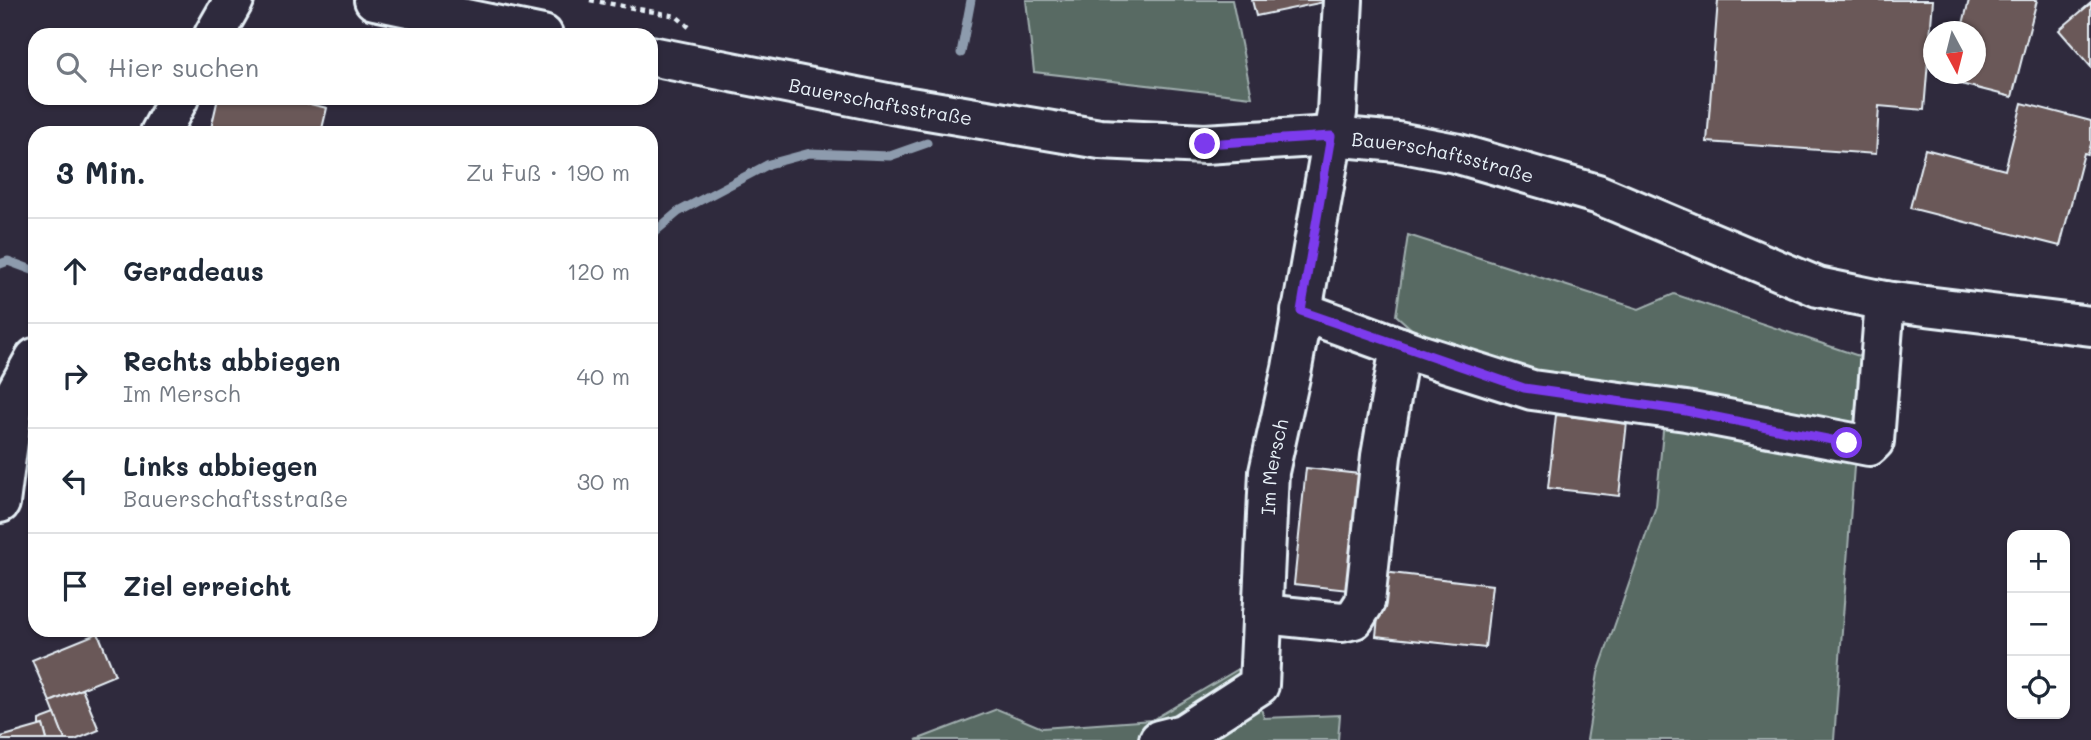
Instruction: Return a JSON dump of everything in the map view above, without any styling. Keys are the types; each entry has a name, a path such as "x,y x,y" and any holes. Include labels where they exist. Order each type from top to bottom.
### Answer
{"street":[{"path":"218,28 233,0"},
{"path":"374,0 509,28"},
{"name":"Im Mersch","path":"1159,740 1183,734 1259,685 1269,472 1337,113 1343,0"},
{"name":"Bauerschaftsstraße","path":"658,57 892,104 1100,139 1205,144 1331,136 1398,142 1455,153 1532,173 1597,194 1818,287 1885,301 2091,326"},
{"path":"164,126 175,105"},
{"path":"1301,311 1532,390 1686,411 1868,446 1874,441 1885,301"},
{"path":"1262,614 1342,622 1354,619 1361,613 1369,577 1381,456 1400,347"},
{"path":"0,503 14,396 28,371"}],"green space":[{"path":"1026,0 1232,0 1252,97 1034,72"},
{"path":"1408,235 1639,309 1674,294 1862,357 1834,740 1587,740 1598,673 1656,506 1666,398 1436,351 1396,315"},
{"path":"1247,664 1264,718 1340,715 1338,740 916,740 997,709 1042,728 1152,720"}],"building":[{"path":"1252,0 1329,0 1329,1 1256,16"},
{"path":"1718,0 1933,0 1931,21 1923,21 1923,84 1926,84 1924,110 1879,106 1876,154 1707,142"},
{"path":"1969,0 2037,0 2012,97 1961,84 1986,84 1986,21 1964,21"},
{"path":"2091,3 2091,67 2059,30"},
{"path":"2022,103 2091,121 2091,144 2088,154 2084,153 2060,246 1910,208 1925,149 2005,170"},
{"path":"216,105 314,105 327,108 323,126 212,126"},
{"path":"1556,415 1627,422 1619,496 1548,488"},
{"path":"1306,468 1359,474 1348,590 1294,584"},
{"path":"1383,572 1492,585 1485,648 1376,636"},
{"path":"88,637 100,637 115,675 50,702 32,660"},
{"path":"82,689 99,730 75,740 65,740 50,702"},
{"path":"55,714 65,740 47,740 43,725 39,726 39,720"},
{"path":"43,725 47,740 2,740 1,737"}],"waterway":[{"path":"961,53 971,0"},
{"path":"658,229 678,212 769,164 810,153 890,156 927,143"},
{"path":"0,264 8,261 28,268"}],"route":[{"path":"1205,144 1331,136 1301,311 1468,371 1524,388 1686,411 1847,443"}]}
